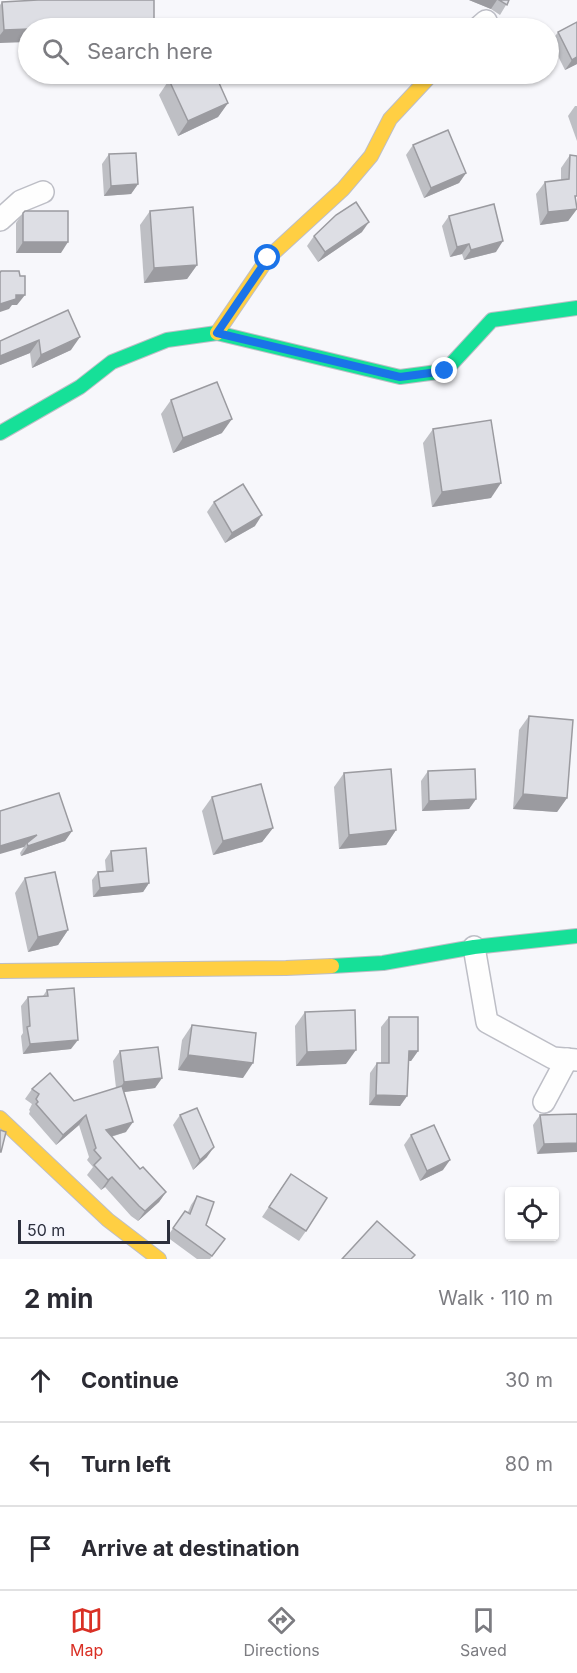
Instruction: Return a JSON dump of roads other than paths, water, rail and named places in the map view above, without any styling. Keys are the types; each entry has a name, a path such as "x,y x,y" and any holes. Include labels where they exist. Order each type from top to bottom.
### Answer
{"street":[{"path":"217,333 268,258 343,189 371,156 390,119 423,84"},
{"path":"0,220 21,201 43,192"},
{"path":"0,433 80,387 112,362 167,340 217,333 400,377 445,371 492,320 577,308"},
{"path":"0,971 286,968 372,963 474,947 577,936"},
{"path":"474,947 487,1022 553,1058 572,1060 544,1102"},
{"path":"0,1118 108,1220 159,1259"}]}
